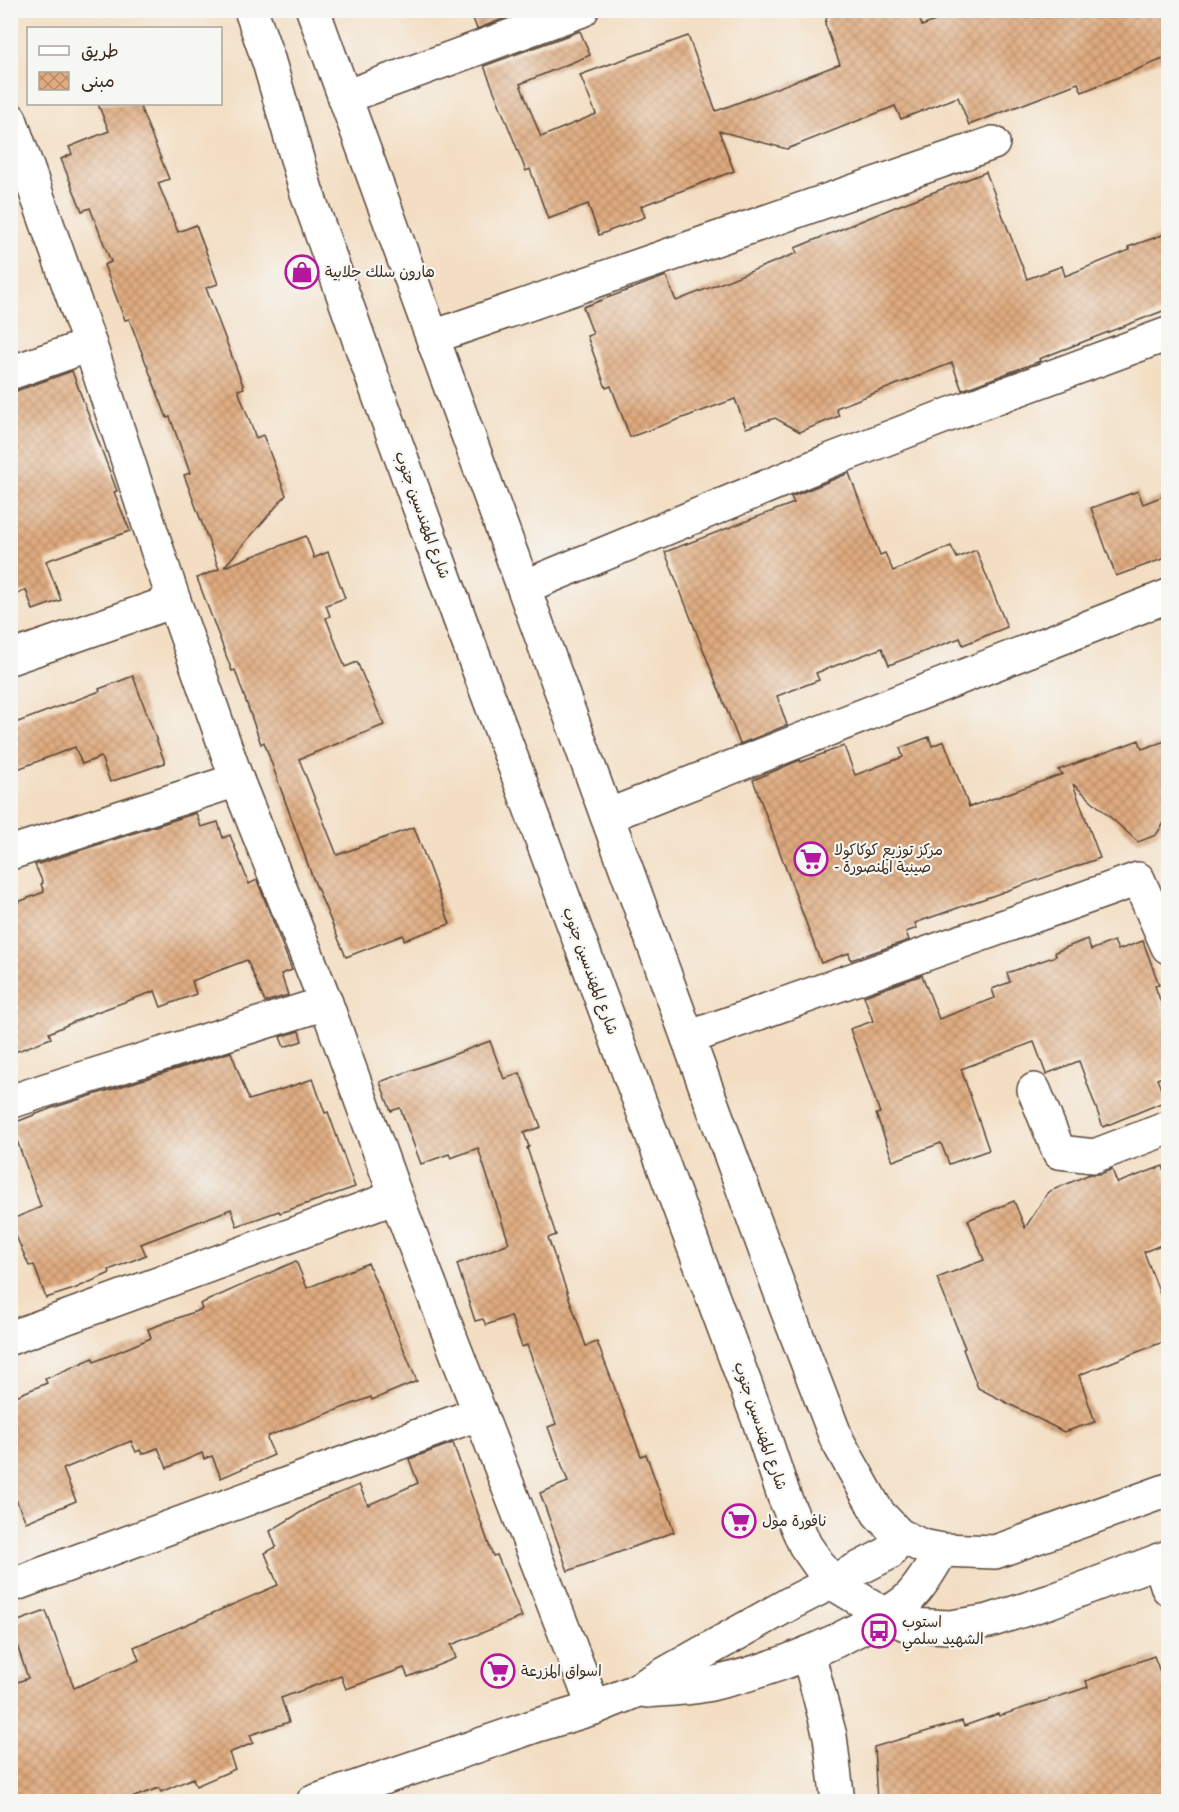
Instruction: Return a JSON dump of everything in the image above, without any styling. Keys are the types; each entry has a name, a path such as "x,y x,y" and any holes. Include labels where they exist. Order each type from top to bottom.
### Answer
{"main road":[{"name":"شارع المهندسين جنوب","path":"251,10 269,62 306,190 459,617 759,1421 784,1496 805,1545 831,1582 886,1615 908,1625 950,1627 989,1621 1166,1568"},
{"path":"313,10 786,1307 837,1440 878,1513 899,1535 922,1546 942,1550 995,1552 1168,1490"},
{"path":"345,97 582,10"},
{"path":"10,119 90,345 174,601 237,780 326,1003 396,1197 594,1708"},
{"path":"433,337 993,143"},
{"path":"524,587 831,460 1168,334"},
{"path":"10,373 90,345"},
{"path":"607,816 1168,596"},
{"path":"10,658 174,601"},
{"path":"10,853 237,780"},
{"path":"688,1038 1138,879 1168,947"},
{"path":"10,1102 326,1003"},
{"path":"1034,1090 1059,1152 1094,1156 1168,1128"},
{"path":"10,1338 396,1197"},
{"path":"10,1586 480,1413"},
{"path":"313,1802 594,1708 633,1692 831,1582 889,1553 899,1535"},
{"path":"633,1692 709,1685 756,1672 849,1635 886,1615 907,1599 926,1577 942,1550"},
{"path":"808,1653 830,1736 838,1802"}],"building":[{"path":"470,10 526,10 477,29"},
{"path":"829,10 916,10 922,26 963,10 1168,10 1168,57 1082,92 1078,83 969,125 958,97 901,119 895,106 787,149 719,131 734,171 641,206 645,217 599,235 588,204 548,219 530,169 526,171 484,66 580,31 590,55 520,84 541,137 596,114 580,75 688,36 716,111 840,64 825,24"},
{"path":"98,105 139,105 169,179 158,183 178,232 196,225 218,284 206,288 244,388 238,390 256,438 263,435 286,495 224,567 306,536 314,558 328,552 345,598 326,605 330,616 326,618 345,667 357,662 384,725 299,759 337,855 414,827 450,924 404,940 403,935 346,957 312,876 264,742 261,744 235,670 232,671 197,578 219,569 184,475 190,473 170,417 167,418 129,319 125,320 104,265 111,262 90,208 82,211 61,159 72,154 69,147 109,131"},
{"path":"986,172 1027,279 1062,266 1065,276 1130,250 1128,247 1168,233 1168,309 962,390 952,363 836,408 839,416 800,432 775,418 746,428 735,399 630,437 611,386 606,388 587,336 593,334 583,307 666,276 676,301 797,253 795,248"},
{"path":"72,371 130,531 46,561 61,600 33,610 26,590 10,597 10,391 16,391"},
{"path":"849,473 880,555 885,553 893,571 951,546 957,558 976,550 1007,627 963,645 960,638 889,665 882,648 816,673 819,680 777,696 787,725 740,744 665,552 794,503 791,497"},
{"path":"1138,491 1143,504 1168,494 1168,557 1116,576 1091,508"},
{"path":"133,676 165,763 110,782 101,757 82,764 75,747 10,772 10,725"},
{"path":"929,737 932,746 944,741 969,807 1063,774 1058,770 1139,740 1142,749 1168,740 1168,817 1156,835 1138,842 1073,784 1100,858 915,923 917,928 906,932 909,940 851,960 849,953 821,963 753,780 800,760 801,762 844,746 855,775 903,757 900,748"},
{"path":"196,813 201,827 218,822 223,838 230,835 249,884 257,880 292,970 281,974 288,995 265,1002 247,960 192,981 196,994 161,1007 155,991 94,1013 49,1033 51,1038 10,1054 10,905 44,892 41,884 43,883 35,865"},
{"path":"1087,939 1091,950 1114,941 1118,950 1143,941 1159,985 1155,986 1168,1022 1168,1075 1157,1079 1166,1101 1103,1127 1079,1061 1046,1074 1034,1042 961,1069 989,1150 949,1164 941,1143 893,1161 876,1114 880,1113 850,1029 873,1021 864,996 922,975 939,1019 995,998 992,989 1010,982 1007,973 1056,956 1055,952"},
{"path":"299,1031 302,1041 284,1047 280,1037"},
{"path":"490,1041 504,1079 520,1073 541,1127 524,1133 556,1235 548,1238 586,1346 597,1342 641,1456 646,1454 674,1532 568,1571 540,1493 568,1482 548,1427 556,1424 527,1345 522,1347 511,1316 486,1325 483,1319 475,1321 457,1264 509,1243 478,1148 451,1158 449,1154 421,1164 400,1108 391,1111 380,1082"},
{"path":"231,1052 249,1100 313,1079 325,1113 328,1112 355,1187 237,1226 231,1209 141,1244 146,1255 109,1270 110,1273 74,1289 46,1298 34,1265 29,1266 10,1222 10,1220 41,1207 11,1124 52,1108"},
{"path":"1163,1166 1168,1181 1168,1242 1144,1252 1168,1315 1168,1340 1079,1375 1095,1422 1064,1432 978,1388 937,1278 984,1260 968,1220 1014,1201 1025,1228 1048,1192 1090,1174 1101,1174 1112,1169 1117,1183"},
{"path":"296,1261 307,1288 368,1263 417,1381 372,1400 371,1397 268,1436 267,1439 274,1455 221,1478 212,1456 204,1459 202,1453 167,1468 158,1448 142,1454 140,1450 136,1452 131,1441 63,1469 76,1501 26,1522 10,1486 11,1398 47,1383 45,1379 93,1358 94,1362 151,1338 148,1329 202,1309 200,1304"},
{"path":"453,1443 493,1556 497,1555 522,1617 451,1645 456,1658 408,1677 404,1668 346,1689 341,1676 281,1698 289,1722 250,1735 253,1743 229,1753 235,1769 196,1786 193,1778 161,1792 159,1788 120,1802 10,1802 10,1685 28,1678 10,1624 46,1611 74,1688 139,1660 134,1647 278,1585 265,1553 276,1547 270,1531 316,1503 359,1485 368,1505 418,1483 409,1459"},
{"path":"1154,1656 1168,1693 1168,1802 877,1802 874,1747 962,1721 964,1726 998,1714 999,1716 1088,1687 1086,1681"}],"place":[{"name":"هارون سلك جلابية","path":"302,272"},
{"name":"مركز توزيع كوكاكولا - صينية المنصورة","path":"811,859"},
{"name":"نافورة مول","path":"739,1521"},
{"name":"استوب الشهيد سلمي","path":"879,1631"},
{"name":"اسواق المزرعة","path":"498,1671"}]}
